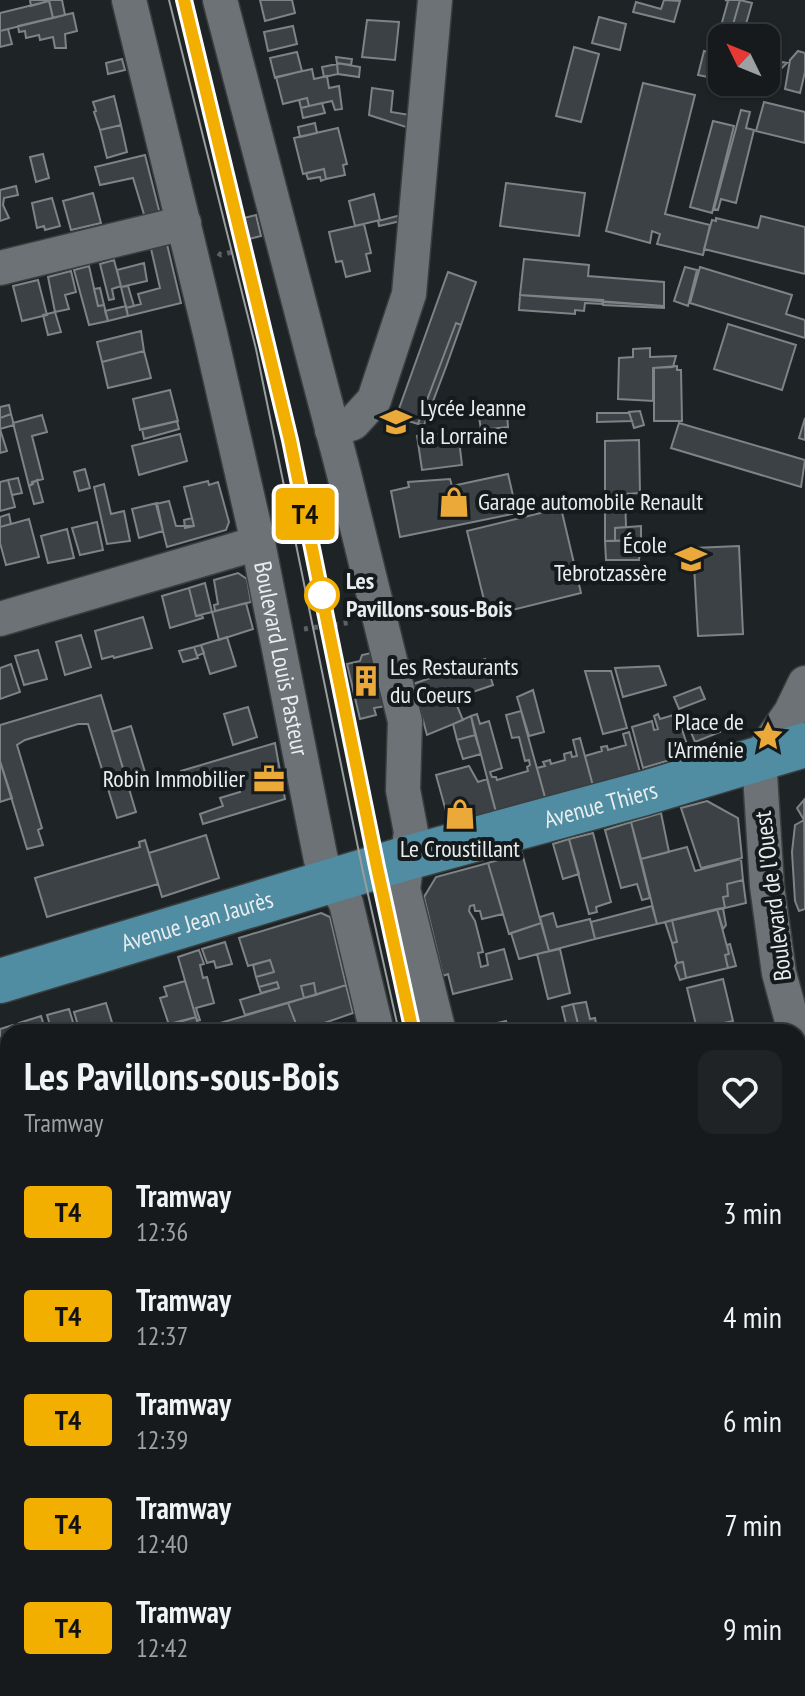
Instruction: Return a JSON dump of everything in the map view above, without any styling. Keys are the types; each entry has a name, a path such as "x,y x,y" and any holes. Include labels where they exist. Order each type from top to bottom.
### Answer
{"main road":[{"name":"Avenue Thiers","path":"401,860 805,745"},
{"name":"Avenue Jean Jaurès","path":"0,981 401,860"}],"street":[{"name":"Boulevard Louis Pasteur","path":"129,0 258,543 321,860 346,903 375,1024"},
{"path":"220,0 405,721 403,790 411,832 401,860 403,889 437,1024"},
{"path":"332,430 353,423 374,400 409,294 435,0"},
{"path":"0,268 184,223"},
{"path":"0,619 258,543"},
{"path":"759,758 791,712 805,683"},
{"name":"Boulevard de l'Ouest","path":"759,758 767,886 777,959 793,1024"}],"path":[{"path":"215,252 221,255 259,246"},
{"path":"298,631 348,623"}],"building":[{"path":"30,0 49,0 49,1 31,6"},
{"path":"49,0 62,0 65,15 53,18"},
{"path":"260,0 292,0 295,13 265,21"},
{"path":"664,0 680,1 674,22 633,12 636,2 661,9"},
{"path":"725,0 740,0 733,24 722,24 728,1"},
{"path":"740,0 752,3 746,24 733,24"},
{"path":"49,1 53,18 0,31 0,13"},
{"path":"73,13 77,31 65,34 66,48 55,48 53,37 40,40 39,35 26,38 25,31 19,32 18,26"},
{"path":"599,17 626,24 620,50 592,43"},
{"path":"367,20 399,22 395,60 362,57"},
{"path":"293,26 297,44 268,51 264,32"},
{"path":"8,29 12,44 0,47 0,31"},
{"path":"574,47 599,54 581,122 556,116"},
{"path":"704,51 708,52 708,77 698,75"},
{"path":"798,51 805,53 800,93 785,89 790,60"},
{"path":"297,52 302,71 275,78 270,58"},
{"path":"336,57 352,59 351,65 337,63"},
{"path":"122,59 125,70 108,74 106,63"},
{"path":"337,63 360,67 359,77 338,74"},
{"path":"337,64 338,74 324,77 322,67"},
{"path":"312,69 314,79 327,76 329,88 339,86 342,109 335,110 332,101 309,106 307,98 283,104 276,77"},
{"path":"643,83 695,95 665,214 710,225 703,255 657,244 660,234 652,231 650,243 606,231"},
{"path":"372,88 393,91 391,112 410,115 409,128 369,115"},
{"path":"114,96 121,125 100,130 93,102"},
{"path":"307,98 309,106 301,108 299,100"},
{"path":"764,102 805,112 805,143 756,131"},
{"path":"322,103 325,113 303,118 301,108"},
{"path":"741,110 750,112 746,128 754,130 736,203 721,199 718,210 714,209"},
{"path":"713,121 734,126 712,213 690,207"},
{"path":"315,123 317,133 300,137 298,127"},
{"path":"121,125 127,152 107,158 100,130"},
{"path":"338,128 347,164 343,165 345,175 326,179 324,169 303,174 294,138"},
{"path":"43,154 49,178 36,182 30,157"},
{"path":"145,155 161,218 146,221 133,178 100,185 95,167"},
{"path":"324,169 326,179 308,179 306,173"},
{"path":"506,183 585,193 579,236 500,226"},
{"path":"16,186 18,195 4,198 3,205 9,218 0,221 0,190"},
{"path":"93,193 101,223 71,230 63,201"},
{"path":"374,194 380,220 355,226 349,201"},
{"path":"52,198 60,226 45,230 44,226 37,228 32,203"},
{"path":"256,215 261,236 249,239 244,218"},
{"path":"401,215 401,221 379,226 378,221"},
{"path":"761,216 805,227 805,274 704,249 712,220 716,221 716,218 758,228"},
{"path":"364,224 371,253 366,254 370,271 346,277 342,261 336,262 329,232"},
{"path":"149,240 166,240 181,303 128,316 126,308 141,304 138,294 160,288"},
{"path":"524,259 589,265 588,276 664,282 664,306 520,295"},
{"path":"114,260 121,286 112,289 114,299 109,300 100,264"},
{"path":"144,263 147,281 121,287 117,270"},
{"path":"89,266 98,306 104,305 108,321 89,325 74,270"},
{"path":"685,267 697,270 688,306 674,301"},
{"path":"700,267 792,295 786,314 805,320 805,338 690,303"},
{"path":"71,271 76,292 65,295 69,309 55,312 48,277"},
{"path":"448,272 476,282 461,325 456,323 418,424 396,417"},
{"path":"38,280 47,315 22,321 13,286"},
{"path":"128,286 134,306 126,308 121,287"},
{"path":"100,288 104,305 98,306 94,289"},
{"path":"520,295 603,300 602,304 585,303 584,311 575,310 575,314 519,310"},
{"path":"603,302 664,306 664,308 603,305"},
{"path":"126,306 128,316 108,321 105,311"},
{"path":"55,312 61,332 48,335 43,315"},
{"path":"456,323 461,325 446,367 424,425 418,424"},
{"path":"728,324 796,345 782,390 714,369"},
{"path":"141,331 144,351 102,362 97,342"},
{"path":"650,348 650,357 676,356 673,367 653,368 653,401 618,399 619,358 633,357 633,349"},
{"path":"144,351 151,378 108,388 102,362"},
{"path":"677,366 677,370 681,370 682,421 654,421 654,368"},
{"path":"170,390 178,421 140,430 133,399"},
{"path":"9,405 11,414 0,418 0,407"},
{"path":"640,411 644,425 634,428 629,412"},
{"path":"597,413 629,413 632,421 597,422"},
{"path":"11,414 14,425 0,429 0,418"},
{"path":"507,414 508,427 481,430 479,417"},
{"path":"42,415 47,432 32,436 43,479 29,486 13,423"},
{"path":"805,418 805,440 799,438"},
{"path":"177,421 179,429 144,439 142,429"},
{"path":"679,423 805,460 801,487 671,448"},
{"path":"0,429 7,451 0,453"},
{"path":"458,432 462,465 422,470 417,436"},
{"path":"180,434 187,461 139,475 132,446"},
{"path":"639,440 640,493 625,494 626,527 615,528 615,541 605,541 605,441"},
{"path":"85,469 90,488 79,491 74,472"},
{"name":"Garage automobile Renault","path":"508,474 517,513 400,537 391,491 409,487 408,482 450,479 452,486"},
{"path":"18,478 22,493 12,495 8,480"},
{"path":"8,480 15,507 0,511 0,482"},
{"path":"37,480 43,502 34,504 29,486"},
{"path":"208,481 209,485 218,482 229,522 226,530 167,547 156,504 169,501 176,526 194,526 184,487"},
{"path":"104,484 111,514 124,511 130,541 107,544 94,487"},
{"path":"157,503 163,531 139,538 132,509"},
{"path":"561,508 581,593 488,616 467,531"},
{"path":"9,514 11,524 0,527 0,517"},
{"path":"192,518 194,526 185,528 184,520"},
{"path":"29,519 39,557 6,565 0,543 0,527"},
{"path":"97,522 103,550 80,555 72,528"},
{"path":"641,526 641,540 615,541 615,528"},
{"path":"67,529 74,558 48,563 41,536"},
{"path":"641,540 639,560 606,560 605,541"},
{"path":"739,546 743,634 698,636 693,548"},
{"path":"238,573 247,579 251,602 215,611 214,605 218,604 214,580"},
{"path":"205,583 212,612 196,616 189,588"},
{"path":"189,588 196,616 202,615 203,618 170,628 162,596"},
{"path":"246,603 253,629 219,640 212,612"},
{"path":"143,617 152,648 102,659 95,631"},
{"path":"81,635 91,667 65,675 56,642"},
{"path":"227,637 236,666 210,674 201,645"},
{"path":"201,645 204,653 197,656 194,647"},
{"path":"194,647 198,658 183,662 179,651"},
{"path":"38,650 47,679 24,685 15,656"},
{"name":"Les Restaurants du Coeurs","path":"376,652 386,706 374,708 376,715 360,719 347,664 360,661 362,655"},
{"path":"485,659 493,685 464,695 462,689 453,691 451,701 455,701 463,720 427,735 413,684"},
{"path":"11,664 20,692 0,699 0,668"},
{"path":"659,666 666,685 623,697 615,668"},
{"path":"585,671 611,671 627,728 603,734"},
{"path":"700,687 705,699 679,709 674,697"},
{"path":"533,690 544,732 529,736 517,697"},
{"path":"101,695 136,812 117,818 88,724 78,724 25,740 17,745 42,828 38,830 43,845 27,849 0,761 0,725"},
{"path":"248,707 257,737 233,745 224,714"},
{"path":"521,711 546,801 497,816 471,716 477,714 480,724 489,721 502,768 490,772 497,780 528,771 529,760 525,761 519,737 512,738 506,715"},
{"path":"658,714 660,719 677,714 690,754 643,768 632,727 652,721 654,730 658,729 654,716"},
{"path":"471,716 475,735 457,740 453,724"},
{"path":"713,716 720,732 695,742 688,725"},
{"path":"131,726 148,782 129,788 112,732"},
{"path":"629,732 640,772 593,786 585,756 602,751 601,747 607,746 608,750 626,745 623,734"},
{"path":"475,735 481,754 463,759 457,740"},
{"path":"580,738 593,786 546,801 537,768 545,766 543,762 550,760 551,764 565,760 564,754 571,752 572,757 577,756 573,740"},
{"path":"275,743 285,799 203,824 200,814 223,806 220,798 240,792 239,776 232,778 231,775 187,789 181,771"},
{"path":"0,761 12,798 0,802"},
{"path":"469,766 478,782 487,779 497,816 463,826 447,815 436,775"},
{"path":"804,800 805,909 799,911 795,901 792,852 795,825 804,820 797,808"},
{"path":"707,801 738,818 742,858 701,868 681,808"},
{"path":"661,813 669,852 641,859 631,822"},
{"path":"631,822 650,898 642,900 637,884 621,888 605,830"},
{"path":"593,833 611,902 596,907 597,912 589,914 569,839"},
{"path":"206,835 219,878 162,897 149,853"},
{"path":"569,839 579,874 563,879 553,844"},
{"path":"145,840 158,884 47,917 35,878 140,847 139,842"},
{"path":"687,847 695,871 741,859 743,880 727,884 728,896 723,897 725,908 657,924 641,859"},
{"path":"522,853 541,923 509,934 488,863"},
{"path":"488,863 503,914 482,919 474,905 470,906 469,911 475,921 483,952 478,953 481,967 488,965 486,954 504,949 512,979 453,994 448,974 443,976 424,897 436,877"},
{"path":"743,880 746,903 725,908 723,897 728,896 727,884"},
{"path":"652,906 657,924 595,939 591,922"},
{"path":"723,908 726,925 723,929 717,909"},
{"path":"717,909 729,954 725,955 728,968 686,978 683,962 677,963 672,943 677,942 672,920"},
{"path":"321,913 330,917 346,985 316,995 314,983 301,986 304,998 245,1015 240,1000 279,988 277,982 259,987 256,977 274,972 270,960 248,966 239,938"},
{"path":"553,913 557,927 590,919 595,939 549,951 540,917"},
{"path":"672,920 677,942 672,943 665,922"},
{"path":"541,923 549,951 519,959 511,933"},
{"path":"225,942 232,964 216,968 214,961 207,963 202,949"},
{"path":"730,944 736,966 728,968 725,955 729,954 727,945"},
{"path":"560,949 570,993 548,999 537,954"},
{"path":"199,950 204,964 200,965 203,978 207,977 214,1003 196,1008 200,1020 197,1021 178,957"},
{"path":"270,960 274,972 256,977 253,965"},
{"path":"683,962 686,978 680,980 675,966"},
{"path":"723,979 733,1021 696,1024 687,988"},
{"path":"185,981 196,1017 169,1024 160,998 167,996 164,987"},
{"path":"277,982 279,988 261,993 259,987"},
{"path":"314,983 316,995 304,998 301,986"},
{"path":"346,985 353,1013 321,1024 296,1024 288,1003"},
{"path":"586,1002 590,1019 595,1018 596,1024 578,1024 573,1004"},
{"path":"106,1003 113,1024 78,1024 74,1012"},
{"path":"288,1003 296,1024 217,1024"},
{"path":"573,1004 578,1024 566,1024 562,1007"},
{"path":"69,1009 74,1024 50,1024 47,1015"},
{"path":"41,1016 44,1024 19,1024"},
{"path":"196,1017 198,1024 173,1024"}],"tram line":[{"path":"169,0 256,349 397,1024"},
{"path":"184,0 268,343 411,1024"},
{"name":"T4","path":"184,0 290,440 411,1024"}],"place":[{"name":"Lycée Jeanne la Lorraine","path":"396,422"},
{"name":"Garage automobile Renault","path":"454,502"},
{"name":"École Tebrotzassère","path":"691,559"},
{"name":"Les Pavillons-sous-Bois","path":"322,595"},
{"name":"Les Restaurants du Coeurs","path":"366,681"},
{"name":"Place de l'Arménie","path":"768,736"},
{"name":"Robin Immobilier","path":"269,779"},
{"name":"Le Croustillant","path":"460,814"}]}
